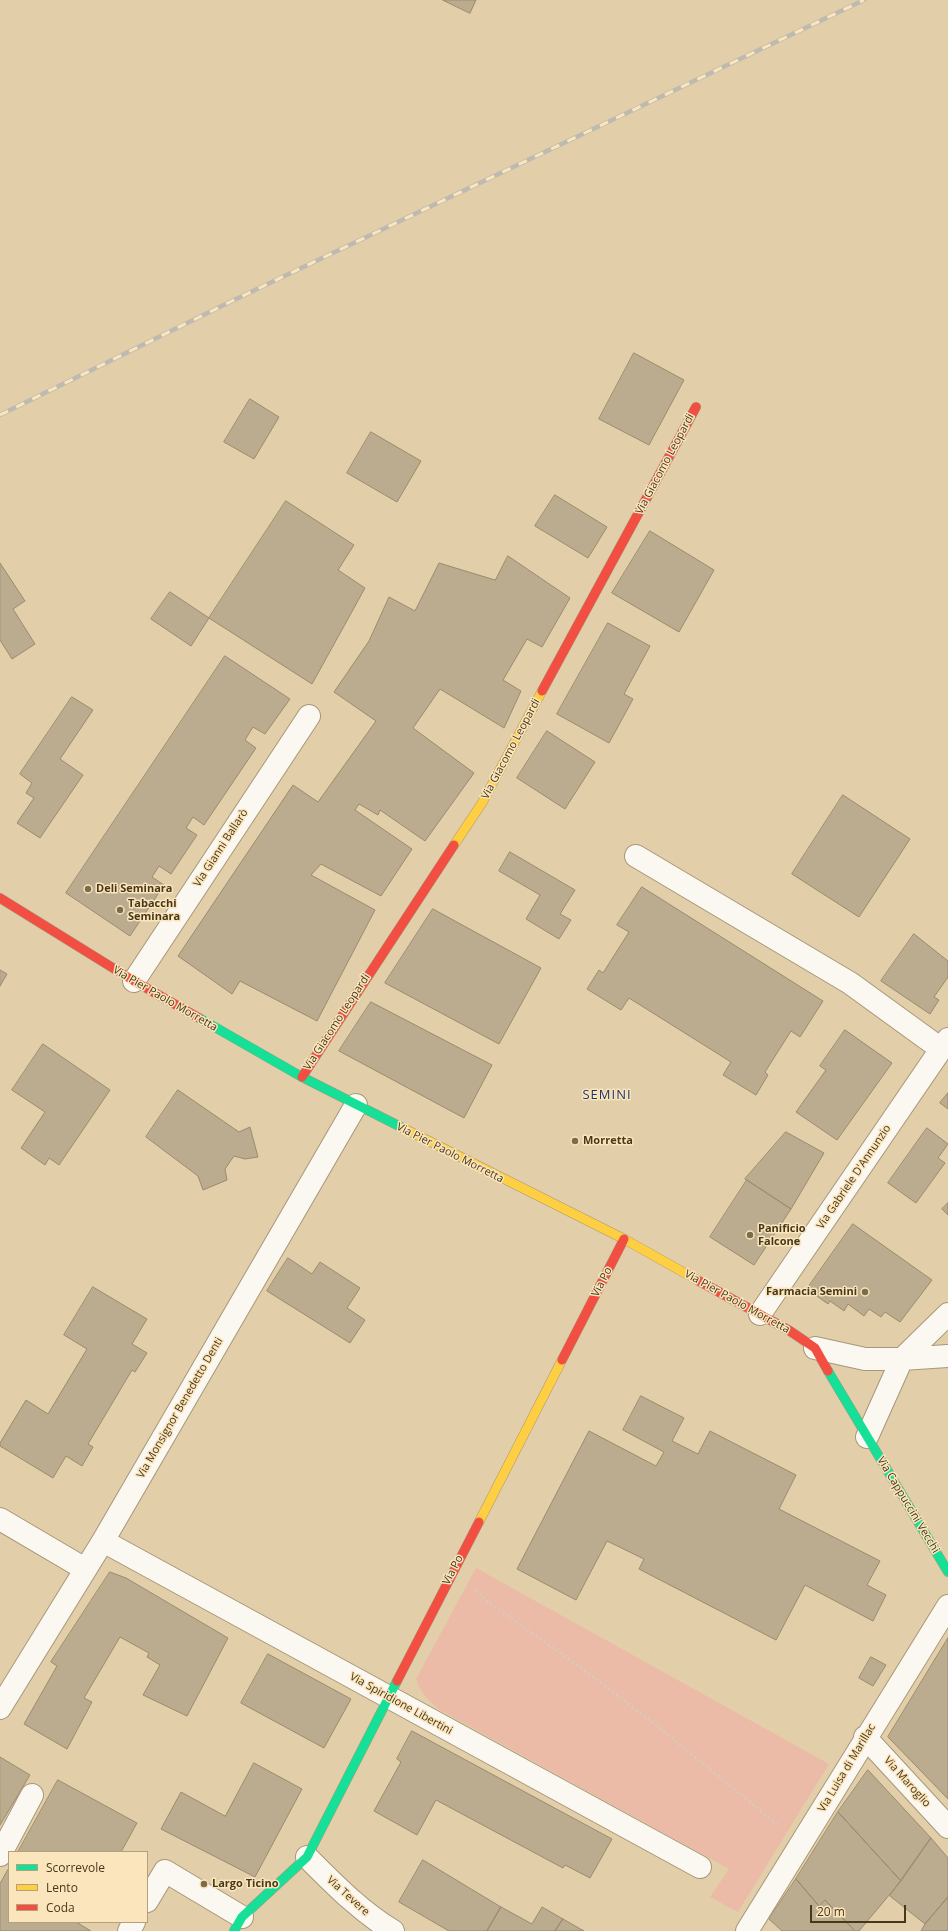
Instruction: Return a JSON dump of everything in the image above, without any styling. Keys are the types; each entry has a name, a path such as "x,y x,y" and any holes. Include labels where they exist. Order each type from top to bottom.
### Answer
{"street":[{"name":"Via Giacomo Leopardi","path":"302,1077 482,803 696,406"},
{"name":"Via Gianni Ballarò","path":"134,981 309,716"},
{"path":"636,856 850,983 945,1044"},
{"name":"Via Pier Paolo Morretta","path":"0,898 134,981 302,1077 624,1239 760,1314 815,1348 867,1437"},
{"name":"Via Gabriele D'Annunzio","path":"760,1314 945,1044"},
{"name":"Via Monsignor Benedetto Denti","path":"0,1708 103,1541 356,1105"},
{"name":"Via Po","path":"238,1924 269,1891 307,1857 624,1239"},
{"path":"867,1437 902,1359 948,1314"},
{"path":"815,1348 864,1359 902,1359 948,1356"},
{"name":"Via Cappuccini Vecchi","path":"867,1437 948,1572"},
{"path":"0,1519 85,1569"},
{"name":"Via Spiridione Libertini","path":"103,1541 700,1867"},
{"name":"Via Luisa di Marillac","path":"747,1931 865,1737 948,1606"},
{"name":"Via Maroglio","path":"865,1737 948,1827"},
{"path":"0,1855 32,1794"},
{"name":"Via Tevere","path":"307,1857 349,1899 377,1922 393,1931"},
{"path":"148,1899 165,1871 238,1924"}],"path":[{"path":"454,1569 487,1601 584,1670 656,1725 800,1844"}],"shaded area":[{"path":"476,1568 829,1764 738,1912 710,1897 729,1869 438,1709 425,1695 416,1679"}],"building":[{"path":"443,0 476,0 470,13"},
{"path":"634,353 684,380 649,445 599,419"},
{"path":"250,399 279,417 254,459 224,442"},
{"path":"371,432 421,461 397,502 347,473"},
{"path":"555,495 607,527 588,558 535,526"},
{"path":"286,501 354,545 338,570 365,588 312,684 209,618"},
{"path":"650,531 714,570 679,632 612,593"},
{"path":"508,556 570,598 542,647 527,639 503,680 521,691 504,728 440,689 413,728 474,773 425,841 380,810 378,815 359,804 355,810 412,849 381,896 321,864 311,875 375,910 317,1021 240,981 232,994 178,956 293,785 318,802 376,721 334,692 369,641 389,597 415,611 439,563 495,580"},
{"path":"0,563 25,601 13,609 35,644 12,659 0,640"},
{"path":"170,592 209,618 191,646 151,619"},
{"path":"608,623 650,646 624,694 633,699 609,743 557,714"},
{"path":"225,656 290,699 265,734 253,727 245,740 256,748 204,825 193,817 186,828 197,835 171,874 159,866 152,877 164,885 130,936 66,893"},
{"path":"72,697 93,710 60,759 83,775 40,838 17,823 34,798 26,793 32,783 20,774"},
{"path":"547,731 595,762 565,809 517,778"},
{"path":"843,795 910,839 859,917 792,874"},
{"path":"510,852 575,890 560,914 571,920 559,939 526,919 540,895 499,871"},
{"path":"642,887 823,1001 800,1037 791,1031 765,1072 768,1075 756,1095 723,1075 731,1062 629,998 621,1010 587,989 599,970 603,973 629,932 617,925"},
{"path":"433,909 541,968 499,1044 385,983"},
{"path":"914,934 948,961 948,977 934,997 939,1000 930,1014 881,981"},
{"path":"0,970 7,974 0,986"},
{"path":"371,1002 492,1065 464,1118 339,1051"},
{"path":"845,1030 892,1063 837,1140 796,1112 826,1070 820,1066"},
{"path":"43,1044 110,1090 59,1165 49,1158 45,1165 21,1148 45,1112 12,1090"},
{"path":"178,1090 239,1132 250,1127 258,1157 245,1159 234,1156 225,1169 227,1180 203,1190 198,1176 146,1137"},
{"path":"948,1093 948,1109 940,1103"},
{"path":"927,1128 948,1144 938,1158 945,1163 916,1203 888,1183"},
{"path":"786,1132 824,1153 791,1209 745,1179"},
{"path":"747,1180 791,1209 754,1265 710,1237"},
{"path":"948,1203 948,1215 942,1209"},
{"path":"853,1224 932,1280 900,1322 885,1312 881,1317 869,1309 864,1316 848,1304 844,1311 830,1301 828,1304 807,1289"},
{"path":"288,1258 312,1274 320,1262 360,1288 347,1308 365,1320 350,1343 267,1291"},
{"path":"93,1287 147,1319 132,1344 147,1353 135,1372 132,1370 88,1444 93,1447 82,1466 66,1456 53,1478 0,1446 0,1443 26,1400 48,1414 87,1349 64,1335"},
{"path":"641,1396 684,1418 672,1441 698,1454 710,1431 796,1475 779,1509 880,1561 867,1585 886,1595 873,1621 805,1585 776,1640 639,1569 644,1559 607,1541 576,1600 517,1569 589,1431 656,1466 664,1452 623,1430"},
{"path":"110,1572 126,1578 228,1638 187,1716 143,1695 160,1665 147,1657 149,1653 120,1637 84,1698 92,1702 67,1749 24,1724 57,1666 51,1662"},
{"path":"948,1638 948,1799 888,1737"},
{"path":"268,1654 351,1699 324,1748 241,1703"},
{"path":"871,1657 886,1665 873,1686 859,1678"},
{"path":"412,1731 612,1839 590,1878 565,1865 563,1868 436,1800 417,1835 374,1811 401,1762 397,1759"},
{"path":"0,1757 30,1775 0,1825"},
{"path":"254,1763 302,1789 255,1877 161,1829 181,1792 225,1816"},
{"path":"868,1770 931,1838 901,1881 838,1812"},
{"path":"58,1780 137,1823 122,1851 19,1851"},
{"path":"838,1812 901,1881 859,1931 855,1931 825,1900 819,1906 796,1879"},
{"path":"931,1838 948,1858 948,1897 925,1924 890,1896"},
{"path":"423,1860 501,1907 487,1931 449,1931 399,1902"},
{"path":"8,1870 8,1923 78,1923 91,1931 0,1931 0,1884"},
{"path":"796,1879 819,1906 825,1900 855,1931 782,1931 769,1919"},
{"path":"948,1897 948,1931 921,1931 925,1924"},
{"path":"501,1907 532,1924 542,1907 563,1919 555,1931 487,1931"},
{"path":"563,1919 584,1931 555,1931"}],"railway":[{"path":"0,415 232,301 864,0"}],"traffic: fast":[{"path":"199,1018 302,1077 403,1128"},
{"path":"828,1371 948,1572"},
{"path":"234,1931 242,1917 307,1857 397,1681"}],"traffic: slow":[{"path":"454,845 482,803 542,691"},
{"path":"403,1128 624,1239 699,1281"},
{"path":"479,1522 562,1360"}],"traffic: jam":[{"path":"542,691 696,407"},
{"path":"302,1077 454,845"},
{"path":"0,898 134,981 199,1018"},
{"path":"562,1360 624,1239"},
{"path":"699,1281 790,1331 815,1348 828,1371"},
{"path":"397,1681 479,1522"}],"place":[{"name":"Deli Seminara","path":"88,889"},
{"name":"Tabacchi Seminara","path":"120,910"},
{"name":"Morretta","path":"575,1141"},
{"name":"Panificio Falcone","path":"750,1235"},
{"name":"Farmacia Semini","path":"865,1292"},
{"name":"Largo Ticino","path":"204,1884"}],"district":[{"name":"SEMINI","path":"607,1095"}]}
